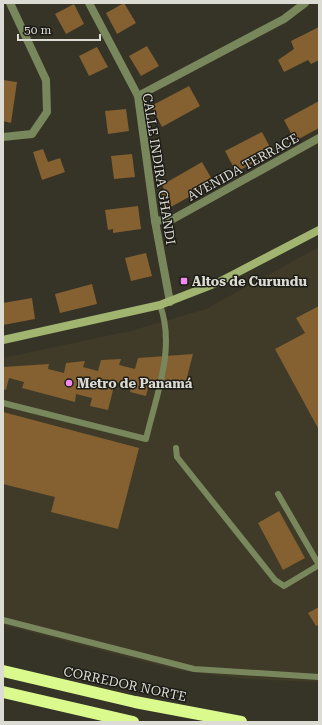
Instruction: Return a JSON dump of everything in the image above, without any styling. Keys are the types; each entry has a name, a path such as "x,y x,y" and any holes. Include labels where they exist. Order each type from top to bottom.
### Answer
{"highway":[{"name":"CORREDOR NORTE","path":"3,671 135,702 241,722"},
{"path":"3,692 133,722"}],"main road":[{"path":"3,340 170,302 219,282 319,230"}],"street":[{"path":"3,137 32,134 48,112 46,80 10,3"},
{"name":"CALLE INDIRA GHANDI","path":"89,3 138,96 155,221 170,302"},
{"path":"138,96 284,19 305,3"},
{"name":"AVENIDA TERRACE","path":"155,221 173,219 319,138"}],"lane":[{"path":"3,403 146,439 167,352 166,321 160,305"},
{"path":"176,448 178,457 182,463 274,580 284,586 319,565 278,494"},
{"path":"3,620 194,669 319,677"}],"shaded area":[{"path":"319,247 319,682 244,679 176,670 3,625 3,358 130,331 206,309"}],"building":[{"path":"124,3 136,23 117,34 106,13"},
{"path":"74,4 84,24 66,34 55,14"},
{"path":"319,27 319,60 311,64 308,60 284,72 278,60 294,49 291,41"},
{"path":"147,46 159,66 141,76 129,56"},
{"path":"97,47 108,67 89,76 79,56"},
{"path":"3,80 17,82 11,123 3,121"},
{"path":"189,86 200,106 162,127 151,106"},
{"path":"319,101 319,128 295,141 284,120"},
{"path":"126,109 129,131 108,134 105,111"},
{"path":"262,132 273,153 236,172 225,151"},
{"path":"43,149 48,162 60,158 65,172 42,180 33,152"},
{"path":"132,154 135,177 114,179 111,156"},
{"path":"202,162 214,183 169,208 161,193 165,191 162,185"},
{"path":"138,206 141,229 113,233 113,229 108,230 105,210"},
{"path":"146,253 152,276 131,281 125,258"},
{"path":"92,284 97,304 60,313 55,294"},
{"path":"32,298 35,319 3,325 3,303"},
{"path":"319,306 319,430 275,349 305,333 296,318"},
{"name":"Metro de Panamá","path":"193,354 184,389 150,380 146,396 130,392 131,387 115,382 108,410 90,406 92,398 76,394 75,402 22,388 24,382 9,378 6,390 3,389 3,367 49,364 48,369 64,373 66,363 85,361 83,367 98,371 101,360 121,359 119,365 135,369 138,358"},
{"path":"3,412 139,448 118,529 51,512 55,497 3,484"},
{"path":"279,511 305,558 283,570 258,523"},
{"path":"319,607 319,625 316,626 308,613"}],"place":[{"name":"Altos de Curundu","path":"184,281"},
{"name":"Metro de Panamá","path":"69,383"}]}
